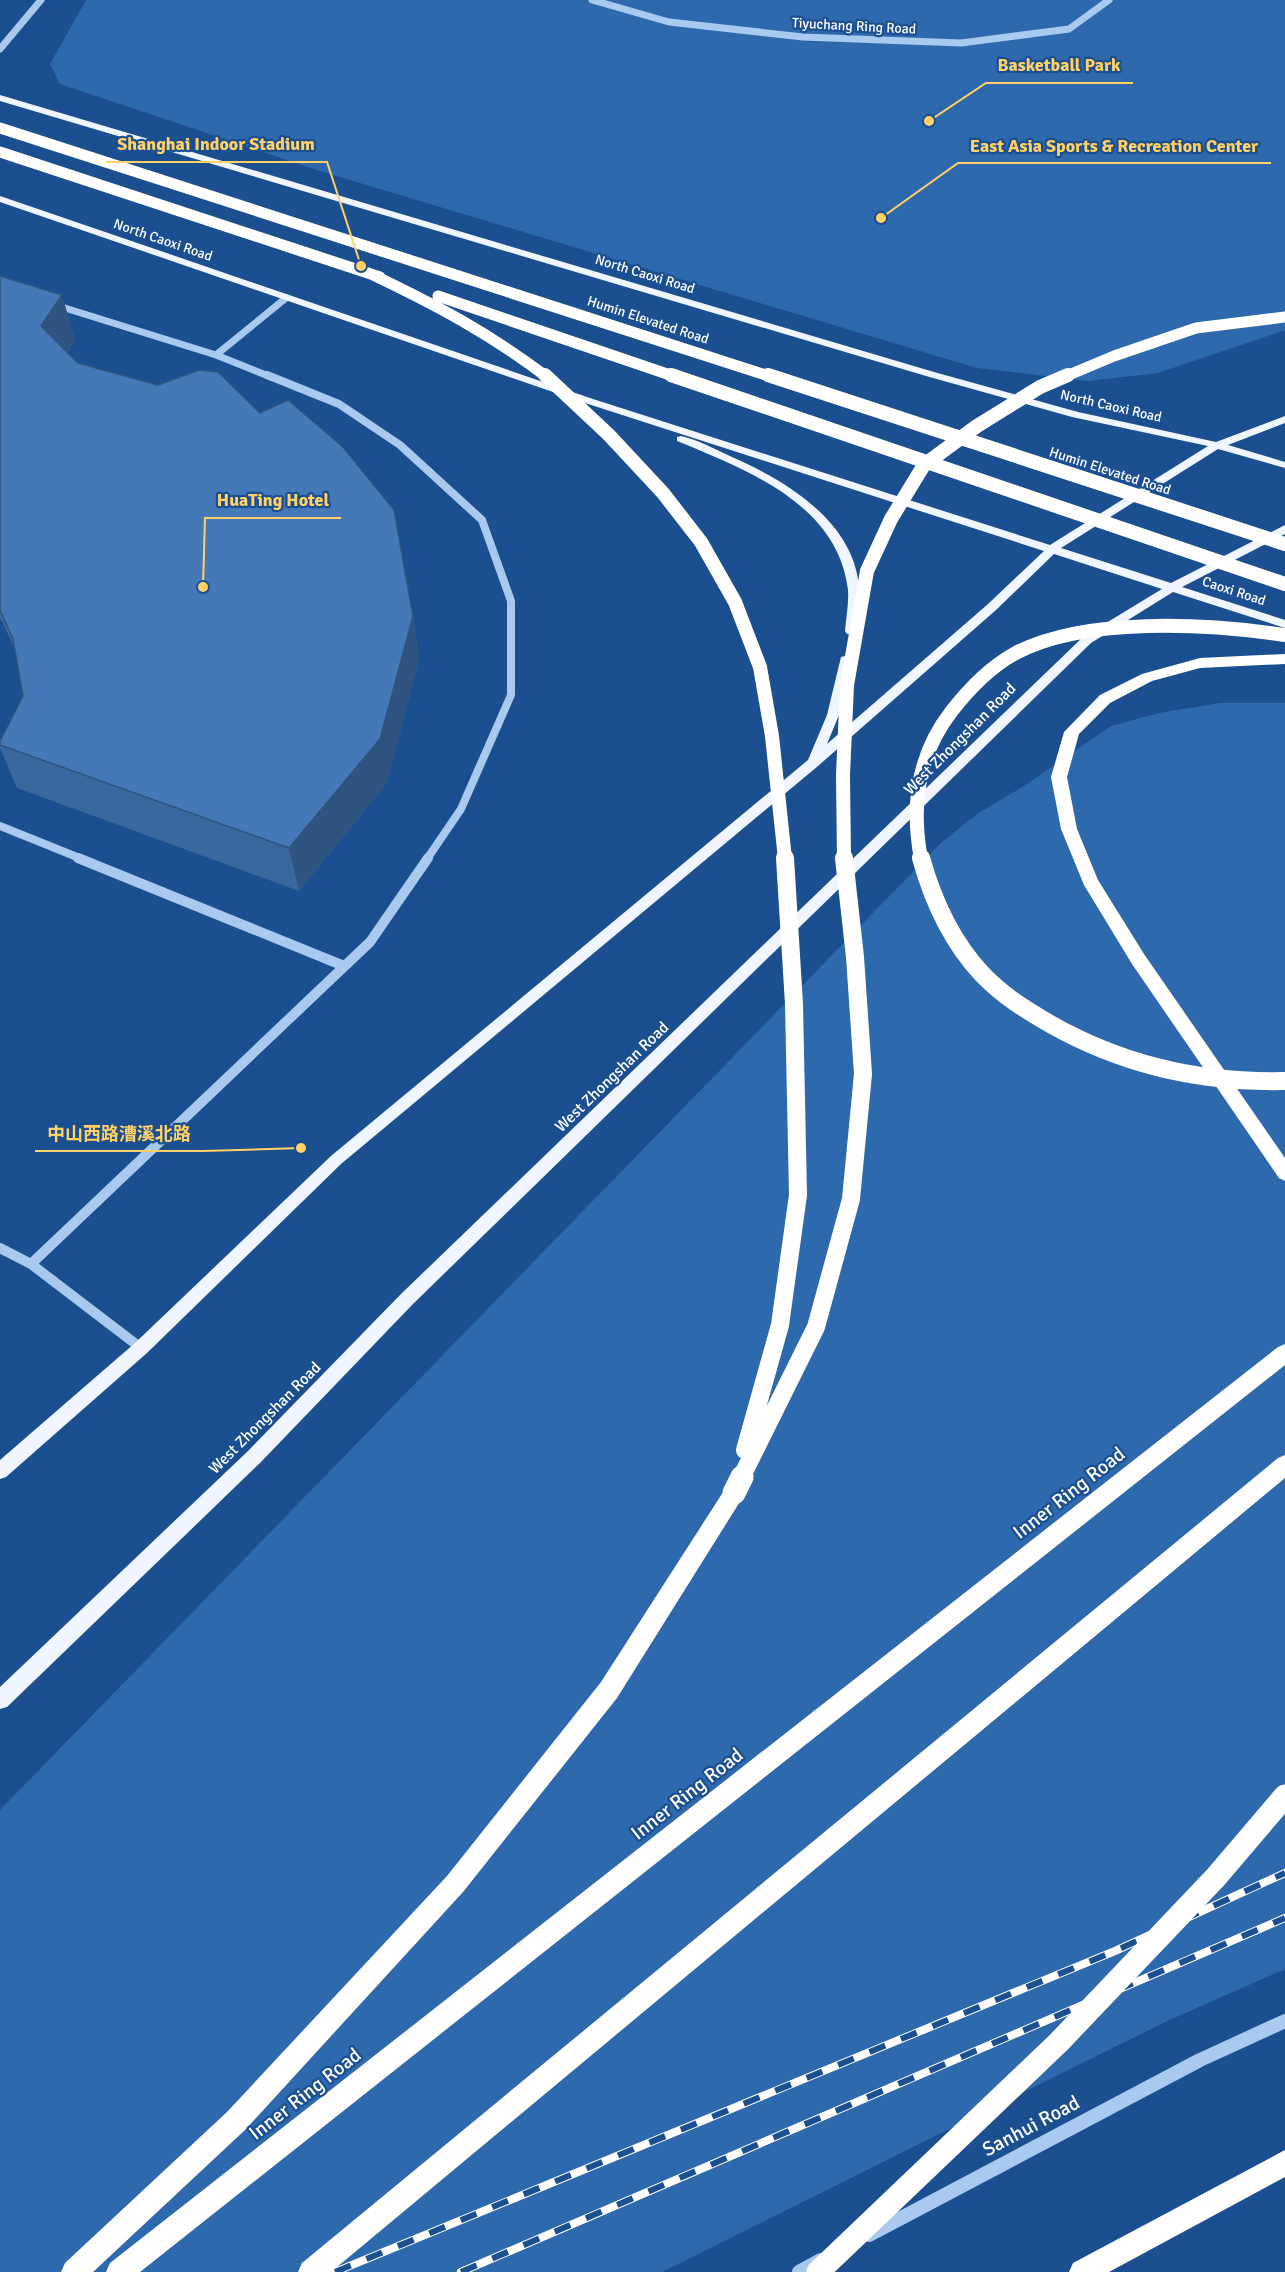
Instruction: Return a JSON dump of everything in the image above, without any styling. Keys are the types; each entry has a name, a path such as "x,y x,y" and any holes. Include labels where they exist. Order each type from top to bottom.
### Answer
{"highway":[{"name":"Humin Elevated Road","path":"0,128 572,311 1285,544"},
{"path":"0,152 371,274 1285,584"},
{"path":"371,274 456,315 513,351 559,386 609,435 663,493 701,543 735,602 760,667 772,736 785,861 794,1004 798,1195 780,1325 734,1492"},
{"path":"74,2272 236,2121 455,1884 609,1690 734,1492 816,1327 851,1199 863,1074 855,957 844,857 843,775 847,685 867,571 891,519 924,465 977,426 1040,387 1114,356 1196,328 1285,317"},
{"path":"1285,634 1200,627 1135,627 1067,637 1022,651 981,678 947,715 923,761 916,810 923,873 954,941 1004,996 1079,1041 1147,1068 1246,1083 1285,1082"},
{"path":"1285,658 1200,663 1147,677 1105,699 1072,732 1059,777 1069,829 1090,881 1138,959 1285,1173"},
{"name":"Inner Ring Road","path":"119,2272 1285,1353"},
{"path":"311,2272 507,2107 1285,1465"},
{"path":"818,2272 1059,2042 1216,1877 1285,1796"},
{"path":"1082,2272 1285,2163"}],"main road":[{"name":"North Caoxi Road","path":"0,98 930,374 1076,415 1217,445 1285,465"},
{"name":"North Caoxi Road","path":"0,199 589,401 1173,586"},
{"path":"589,401 686,441 766,478 816,512 834,530 844,546 854,579 852,623 833,715 813,763"},
{"path":"0,1471 141,1348 336,1160 813,763 992,607 1052,549 1217,445 1285,419"},
{"name":"West Zhongshan Road","path":"0,1700 254,1457 407,1299 1087,640 1173,586 1285,529"},
{"name":"Caoxi Road","path":"1173,586 1285,624"}],"street":[{"path":"0,49 41,0"},
{"name":"Tiyuchang Ring Road","path":"592,0 669,22 802,37 961,44 1069,29 1109,0"},
{"path":"216,355 286,298"},
{"path":"32,1264 370,942 461,809 511,696 511,601 482,520 400,445 339,405 216,355 45,302"},
{"path":"0,826 344,966"},
{"path":"0,1248 32,1264 141,1348"},
{"name":"Sanhui Road","path":"799,2272 1200,2060 1285,2021"}],"shaded area":[{"path":"86,0 1285,0 1285,330 1158,373 1088,381 977,368 320,171 60,84 50,64"},
{"path":"1220,703 1285,703 1285,1969 1165,2022 662,2272 0,2272 0,1810 942,842 977,814 1024,786 1111,726 1159,713"}],"building":[{"path":"0,276 62,295 41,326 78,363 158,385 199,370 218,372 260,413 288,400 343,447 394,510 413,616 380,739 289,848 0,745 23,696 13,639 0,610"}],"railway":[{"path":"335,2272 1115,1951 1285,1873"},
{"path":"461,2272 1285,1918"}],"place":[{"name":"Basketball Park","path":"929,121"},
{"name":"East Asia Sports & Recreation Center","path":"881,218"},
{"name":"Shanghai Indoor Stadium","path":"361,266"},
{"name":"HuaTing Hotel","path":"203,587"},
{"name":"中山西路漕溪北路","path":"301,1148"}]}
